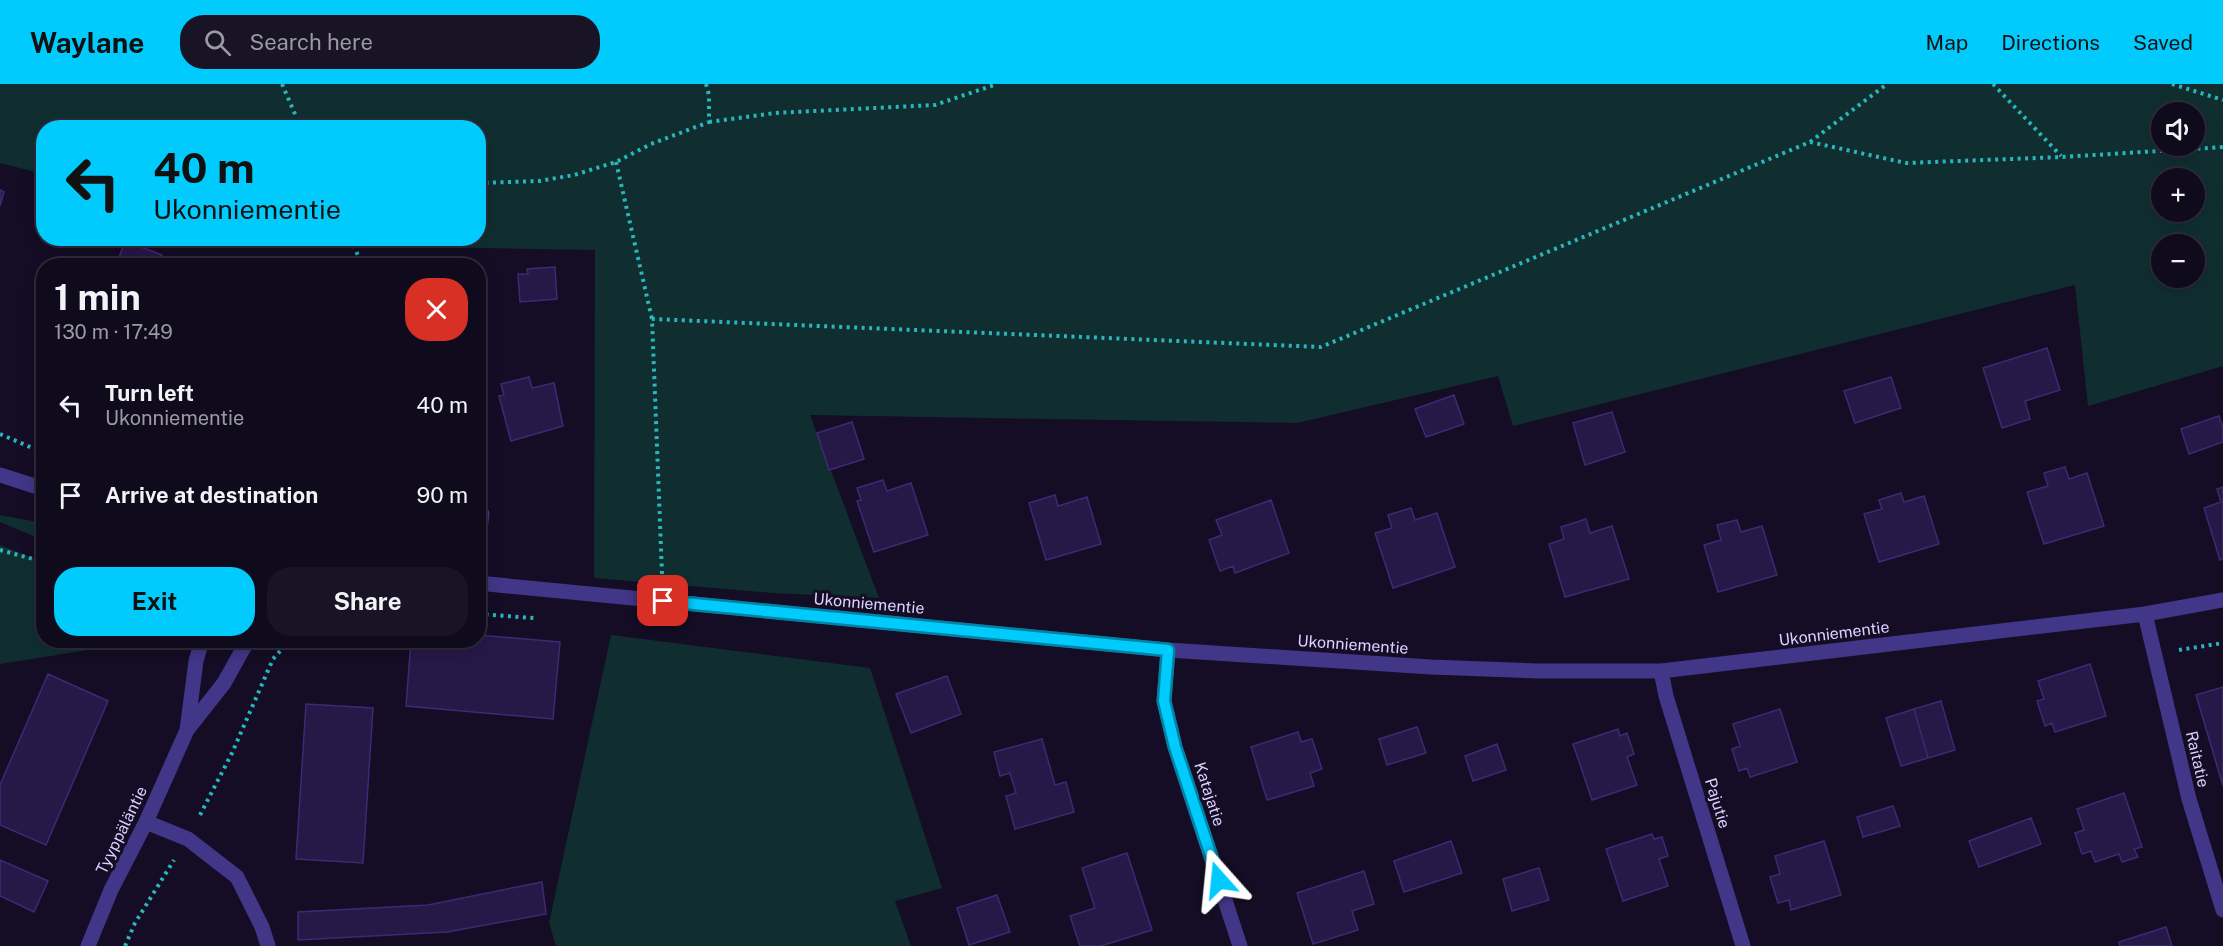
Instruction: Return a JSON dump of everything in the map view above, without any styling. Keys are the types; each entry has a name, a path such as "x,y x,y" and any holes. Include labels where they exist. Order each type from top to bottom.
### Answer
{"street":[{"path":"0,475 36,486"},
{"name":"Ukonniementie","path":"486,585 1168,650 1431,667 1537,671 1660,671 2145,614 2223,600"},
{"name":"Raitatie","path":"2145,614 2189,799 2223,910"},
{"name":"Tyyppäläntie","path":"187,730 200,648"},
{"name":"Tyyppäläntie","path":"88,946 111,890 146,822 187,730 224,683 244,648"},
{"name":"Katajatie","path":"1168,650 1164,701 1175,747 1240,946"},
{"name":"Pajutie","path":"1660,671 1743,946"},
{"path":"146,822 188,839 237,877 262,927 268,946"}],"path":[{"path":"282,84 298,120"},
{"path":"706,84 709,95 709,122"},
{"path":"486,183 539,181 574,175 616,162 651,144 709,122 775,113 935,105 997,84"},
{"path":"652,319 1321,347 1810,142 1887,84"},
{"path":"1993,84 2062,157"},
{"path":"2172,84 2223,100"},
{"path":"1810,142 1906,163 2062,157 2223,147"},
{"path":"616,162 652,319 663,601"},
{"path":"0,434 36,450"},
{"path":"0,550 36,560"},
{"path":"125,946 135,923 188,839 232,753 273,659 283,648"}],"green space":[{"path":"0,84 2223,84 2223,366 2088,406 2075,285 1513,426 1498,376 1297,423 810,415 879,598 773,593 594,578 595,250 365,246 486,246 486,120 36,120 36,172 0,163"},
{"path":"0,515 36,522 36,537 0,522"},
{"path":"0,545 36,559 36,648 100,648 0,664"},
{"path":"611,635 870,668 942,888 895,901 911,946 556,946 549,923"}],"building":[{"path":"0,190 4,192 0,206"},
{"path":"123,246 138,246 162,255 161,258 119,258"},
{"path":"555,267 557,299 520,302 518,274 528,274 527,269"},
{"path":"2047,348 2060,390 2025,401 2030,419 2002,428 1983,368"},
{"path":"529,377 532,388 554,383 563,426 511,441 499,396 504,395 501,384"},
{"path":"1891,377 1901,408 1855,423 1844,391"},
{"path":"1454,395 1464,424 1426,437 1415,409"},
{"path":"1612,412 1625,452 1585,465 1573,423"},
{"path":"2219,416 2223,428 2223,442 2189,454 2181,429"},
{"path":"852,422 864,459 829,470 817,433"},
{"path":"2065,467 2069,479 2087,473 2104,526 2044,544 2027,492 2048,486 2044,473"},
{"path":"883,480 887,491 911,483 928,535 874,552 857,501 861,500 857,488"},
{"path":"2223,487 2223,559 2220,560 2204,508 2221,502 2217,489"},
{"path":"1901,493 1904,502 1924,496 1939,544 1879,562 1864,514 1882,509 1879,500"},
{"path":"1055,495 1058,506 1087,497 1101,544 1046,560 1029,503"},
{"path":"1271,500 1289,553 1235,573 1233,566 1220,571 1209,540 1222,535 1216,520"},
{"path":"1411,508 1415,520 1437,513 1455,567 1393,588 1375,533 1392,528 1388,515"},
{"path":"1586,519 1590,533 1612,526 1629,579 1565,597 1549,544 1564,539 1561,527"},
{"path":"1737,520 1741,532 1762,526 1777,575 1718,592 1704,545 1721,540 1717,525"},
{"path":"486,636 560,642 553,719 406,706 410,648 486,648"},
{"path":"2090,664 2106,716 2055,732 2052,723 2045,726 2037,701 2044,699 2038,681"},
{"path":"48,674 108,701 46,845 0,825 0,785"},
{"path":"947,676 961,714 911,733 896,694"},
{"path":"2223,687 2223,786 2196,695"},
{"path":"1941,701 1955,750 1928,758 1914,709"},
{"path":"306,704 373,708 363,863 296,859"},
{"path":"1780,709 1797,762 1750,777 1747,768 1739,771 1732,749 1740,746 1733,724"},
{"path":"1914,709 1928,758 1901,766 1886,718"},
{"path":"1417,727 1426,753 1387,765 1379,739"},
{"path":"1618,729 1620,736 1627,733 1634,754 1627,757 1637,785 1592,800 1573,744"},
{"path":"1298,732 1301,742 1312,739 1322,769 1310,773 1314,786 1267,800 1251,747"},
{"path":"1042,739 1055,785 1066,782 1074,812 1015,829 1006,796 1016,793 1010,773 1000,776 994,752"},
{"path":"1497,744 1506,770 1473,781 1465,756"},
{"path":"2124,793 2142,847 2134,849 2138,857 2122,862 2119,854 2095,862 2091,851 2082,854 2075,833 2084,830 2077,809"},
{"path":"1893,806 1900,826 1863,837 1857,817"},
{"path":"2031,818 2041,844 1979,867 1969,841"},
{"path":"1652,834 1654,839 1662,837 1668,856 1659,859 1668,886 1623,901 1606,849"},
{"path":"1451,841 1462,873 1404,892 1394,861"},
{"path":"1824,841 1841,895 1791,910 1789,900 1778,903 1770,877 1780,874 1775,856"},
{"path":"1127,853 1152,930 1101,946 1080,946 1070,916 1095,908 1082,868"},
{"path":"0,860 48,881 34,912 0,896"},
{"path":"1539,868 1549,900 1512,911 1503,879"},
{"path":"1364,871 1374,904 1352,911 1358,930 1313,944 1297,893"},
{"path":"542,882 546,914 447,932 298,940 298,912 428,905"},
{"path":"997,895 1010,932 969,945 957,908"},
{"path":"2166,927 2172,946 2120,946 2119,942"}],"route":[{"path":"663,601 1168,650 1164,701 1175,747 1219,880"}]}
